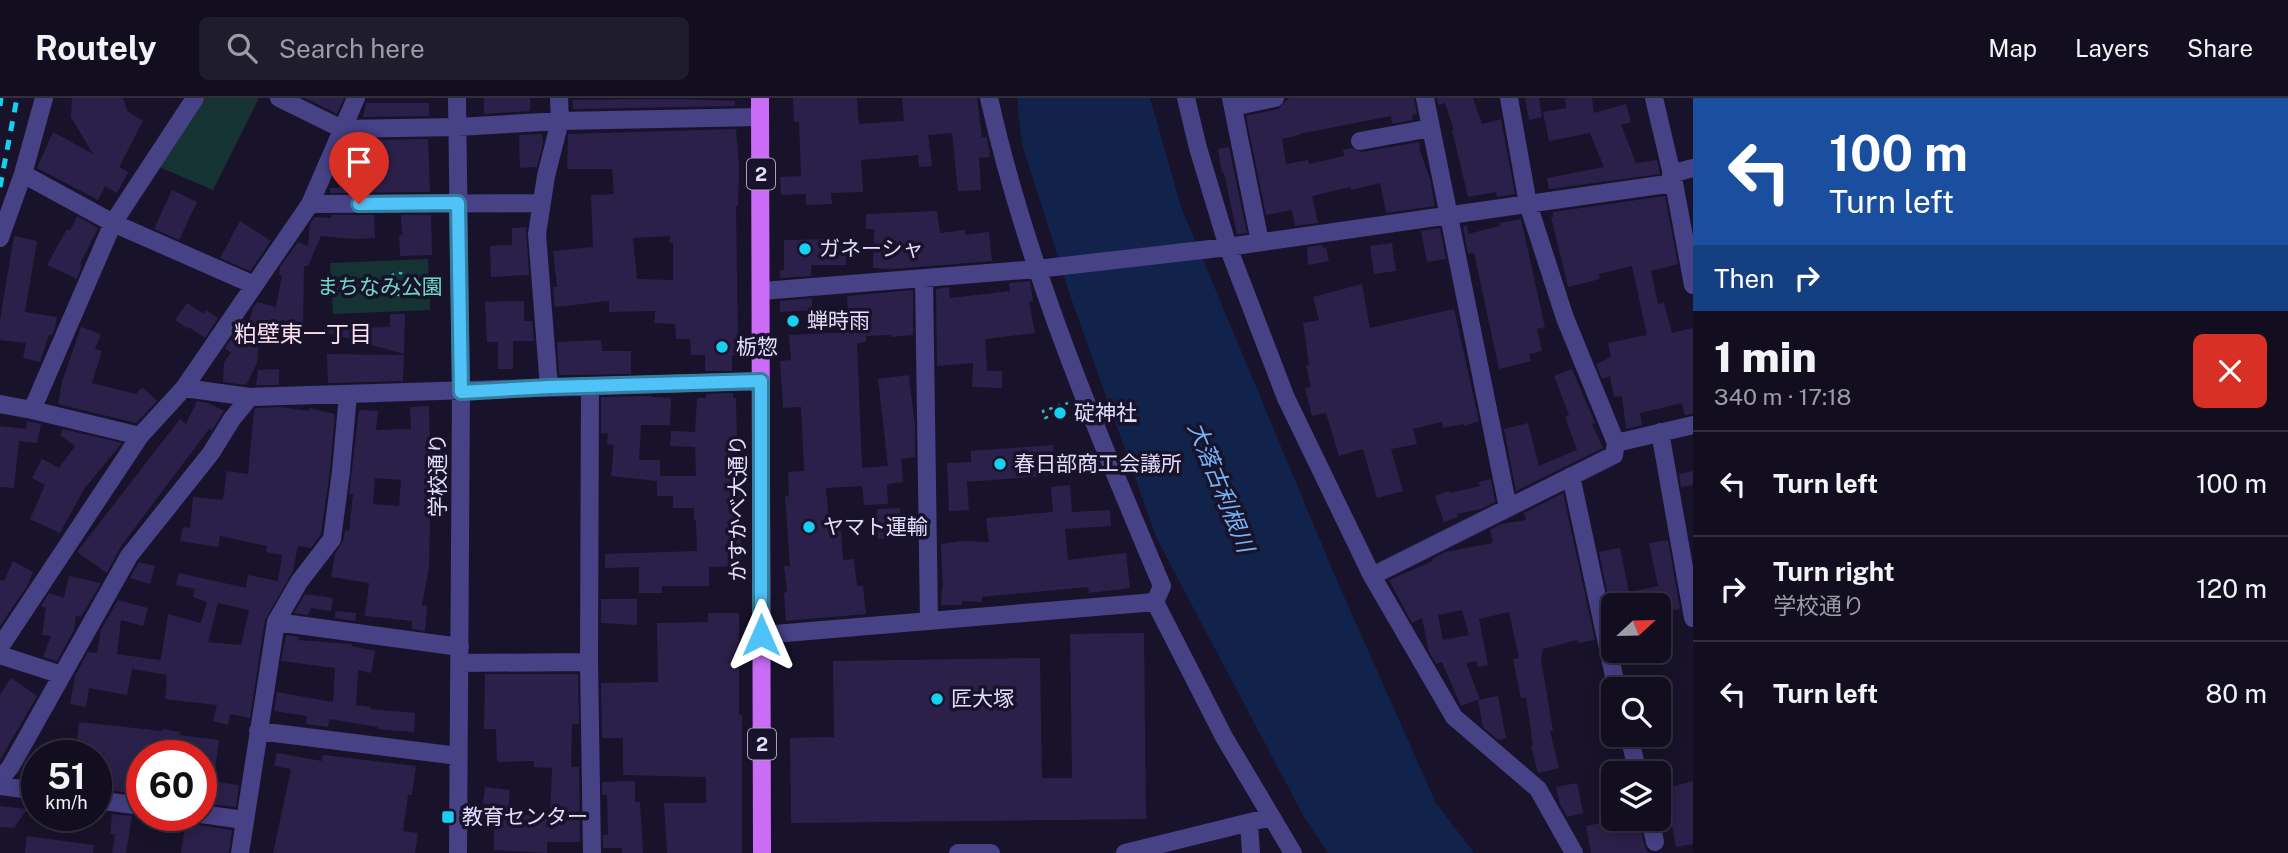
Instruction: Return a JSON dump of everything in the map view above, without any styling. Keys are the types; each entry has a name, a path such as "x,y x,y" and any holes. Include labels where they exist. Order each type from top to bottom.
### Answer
{"main road":[{"name":"2","path":"760,98 761,381"},
{"name":"かすかべ大通り","path":"761,381 761,635"},
{"name":"2","path":"761,635 762,853"}],"street":[{"path":"0,238 23,174 44,98"},
{"path":"279,98 308,115 342,129 760,117"},
{"path":"0,647 140,436 184,388 306,207 356,98"},
{"name":"学校通り","path":"457,98 461,392 458,853"},
{"path":"549,387 537,234 560,121 559,98"},
{"path":"989,98 998,139 1037,269 1101,443 1162,586 1155,602"},
{"path":"1186,98 1228,247 1286,398 1372,576 1454,717 1538,789 1574,853"},
{"path":"1260,242 1232,102 1275,98"},
{"path":"1425,98 1508,508"},
{"path":"1372,576 1614,455 1616,443 1565,318 1528,204 1509,98"},
{"path":"1654,98 1673,178 1693,285"},
{"path":"32,410 113,223 190,109"},
{"path":"1360,141 1431,128"},
{"path":"761,290 1037,269 1228,247 1528,204 1673,178 1693,168"},
{"path":"23,174 113,223 254,285"},
{"path":"306,207 542,203"},
{"path":"923,279 929,621"},
{"path":"184,388 250,397 761,381"},
{"path":"590,386 589,662 592,853"},
{"path":"240,853 276,622 299,582 332,539 348,395"},
{"path":"0,780 12,766 129,556 211,453 232,419 250,397"},
{"path":"0,404 140,436"},
{"path":"1616,443 1693,425"},
{"path":"1660,432 1693,618"},
{"path":"1571,476 1615,677"},
{"path":"761,635 1155,602"},
{"path":"1155,602 1224,737 1293,853"},
{"path":"276,622 460,655 589,662"},
{"path":"0,655 62,675"},
{"path":"258,731 458,756"},
{"path":"0,786 21,789"},
{"path":"217,816 244,820"},
{"path":"1125,853 1271,817"},
{"path":"1249,823 1251,853"},
{"path":"1653,831 1655,842"},
{"path":"1207,834 1208,853"},
{"path":"958,853 991,853"}],"path":[{"path":"397,273 406,276 409,283 405,292 398,295 391,292 388,286 389,279 397,273"},
{"path":"409,283 436,283"},
{"path":"1056,414 1045,418 1043,411 1084,397"}],"green space":[{"path":"199,98 259,98 213,190 157,166"},
{"name":"まちなみ公園","path":"428,259 430,310 333,314 330,263"}],"water":[{"name":"大落古利根川","path":"1017,98 1150,98 1181,207 1335,576 1436,803 1474,853 1328,853 1304,817 1157,539 1072,301 1022,144"}],"building":[{"path":"72,98 123,98 127,111 143,121 119,167 128,172 117,193 105,186 98,200 37,168 53,132 93,154 71,117"},
{"path":"305,98 344,98 337,114"},
{"path":"484,98 530,98 530,111 484,114"},
{"path":"793,98 857,98 859,124 904,121 902,98 977,98 982,137 987,137 990,157 979,158 981,190 958,191 952,133 928,135 932,166 919,167 918,155 861,160 863,192 831,193 832,204 806,205 806,194 781,195 780,177 801,176 799,122 794,122"},
{"path":"1289,98 1414,98 1417,114 1412,115 1413,120 1392,124 1391,116 1282,139 1286,164 1308,160 1309,164 1344,156 1343,150 1351,148 1362,152 1419,142 1435,206 1386,213 1380,183 1312,196 1318,223 1295,226 1292,210 1266,215 1246,116 1278,109"},
{"path":"1437,98 1473,98 1482,124 1501,119 1515,194 1497,197 1496,192 1468,197 1454,130 1445,103 1438,105"},
{"path":"1525,98 1539,98 1542,117 1529,120"},
{"path":"1565,98 1592,98 1594,113 1626,104 1631,122 1621,125 1636,163 1657,160 1660,174 1549,189 1547,178 1604,167 1590,133 1549,141 1543,112 1566,108"},
{"path":"573,100 735,101 735,106 573,109"},
{"path":"366,103 429,103 429,116 363,117"},
{"path":"736,129 739,165 736,206 738,338 736,355 732,355 732,371 705,371 705,355 691,355 690,339 676,339 675,324 654,323 655,311 609,312 609,301 555,307 553,287 557,287 553,251 593,247 591,195 614,194 612,169 567,169 568,134","holes":["670,236 670,243 673,243 673,280 637,279 633,238"]},
{"path":"542,134 543,143 537,167 520,168 519,135"},
{"path":"428,139 430,192 330,193 330,188 339,188 337,170 373,168 371,140"},
{"path":"1229,147 1247,233 1237,234 1222,173 1218,149"},
{"path":"172,190 197,202 179,240 154,229"},
{"path":"1665,196 1678,264 1651,271 1658,304 1664,303 1672,333 1693,328 1693,414 1685,415 1682,403 1640,413 1642,425 1626,429 1622,396 1614,397 1610,376 1602,379 1596,364 1611,357 1608,343 1647,335 1632,266 1599,274 1600,279 1568,287 1551,217 1553,212"},
{"path":"937,211 940,233 965,230 965,235 989,232 992,261 892,269 873,268 874,229 866,229 866,214"},
{"path":"331,215 374,215 375,238 321,236 308,266 304,266 303,326 282,320 271,345 259,339 257,363 246,385 223,382 224,362 231,353 225,348 244,320 249,322 257,302 276,307 282,276 279,275 280,267 298,242 308,246 310,224 315,217 331,218"},
{"path":"401,215 431,215 432,255 400,256"},
{"path":"77,216 98,228 80,264 82,265 77,279 47,265"},
{"path":"1521,219 1545,327 1537,329 1542,351 1529,354 1531,361 1499,369 1474,253 1468,254 1463,226 1467,226 1468,234 1500,226 1499,223"},
{"path":"240,221 271,241 250,271 220,258"},
{"path":"526,227 529,275 491,277 490,246 512,245 512,228"},
{"path":"1440,228 1446,259 1427,262 1421,231"},
{"path":"14,236 37,241 25,312 57,317 40,362 23,358 26,343 0,340 0,320"},
{"path":"846,239 846,265 811,265 811,276 780,278 780,270 784,270 784,240"},
{"path":"1392,243 1396,271 1374,274 1370,246"},
{"path":"1322,245 1323,248 1326,247 1329,261 1308,265 1307,247"},
{"path":"1030,281 1033,302 1029,302 1035,333 985,339 987,371 1002,371 1002,388 972,387 973,363 937,366 936,289 949,287 950,298 1010,291 1009,283"},
{"path":"1362,284 1370,328 1454,309 1479,421 1443,428 1442,422 1413,429 1417,444 1391,449 1403,491 1377,498 1363,449 1339,456 1326,413 1312,416 1305,388 1311,387 1306,365 1309,365 1303,323 1319,320 1313,297"},
{"path":"913,290 913,335 866,336 866,342 857,343 862,468 888,466 878,379 909,375 915,426 915,457 901,459 903,482 887,484 888,504 864,505 862,486 826,488 830,531 841,531 843,560 854,559 857,586 863,586 866,614 786,621 784,566 790,566 785,496 789,495 788,472 804,471 801,407 783,408 780,361 791,360 789,335 849,332 847,296"},
{"path":"812,298 812,310 780,312 780,301"},
{"path":"524,301 524,321 532,321 534,341 513,341 513,369 498,369 498,342 487,342 485,302"},
{"path":"187,303 204,314 206,310 218,318 205,338 175,320"},
{"path":"390,314 405,314 404,354 325,332 325,329 390,327"},
{"path":"81,327 101,334 95,349 102,351 92,383 136,394 142,387 157,401 136,423 58,404 62,382"},
{"path":"601,340 602,351 631,351 631,374 559,375 557,342"},
{"path":"327,354 404,355 403,381 328,383"},
{"path":"279,369 279,385 256,385 258,370"},
{"path":"1572,369 1603,448 1516,491 1504,429 1528,423 1539,466 1577,450 1565,417 1569,415 1554,376"},
{"path":"733,393 733,398 736,398 737,441 740,441 741,566 709,567 709,586 662,586 662,593 639,593 639,567 605,568 605,554 697,551 694,508 673,508 673,496 657,496 657,481 611,476 614,445 607,444 608,433 601,434 601,397 671,398 670,425 641,425 639,460 660,460 660,476 696,476 695,447 670,446 671,431 695,432 697,398 706,398 706,394"},
{"path":"197,401 224,411 121,546 107,573 77,552 180,419 186,424"},
{"path":"429,406 433,465 429,566 422,606 427,606 425,631 412,629 412,621 365,616 369,583 331,577 335,554 343,541 345,530 349,531 353,494 349,494 359,410 378,411 376,430 411,429 410,407","holes":["375,478 401,480 399,506 373,504"]},
{"path":"279,407 310,411 309,408 335,414 321,534 311,548 298,546 293,571 265,620 250,718 230,714 228,725 213,721 217,705 165,699 167,675 132,669 127,695 89,688 86,707 70,704 75,676 88,652 97,653 101,630 118,600 148,608 143,626 121,620 117,654 159,660 168,614 201,623 207,602 193,597 195,589 176,585 179,573 246,588 248,575 278,581 282,555 266,552 267,546 220,536 218,547 180,541 183,527 190,528 193,497 223,500 227,471 248,474 256,408","holes":["218,603 249,610 241,645 208,642"]},
{"path":"27,421 41,424 37,443 19,441 14,488 0,487 0,426 26,429"},
{"path":"63,429 122,443 84,489 60,533 30,519 45,485 32,478 42,459 59,468 75,446 60,435"},
{"path":"1053,445 1055,475 967,482 969,510 949,511 947,463 971,462 971,451"},
{"path":"1693,471 1693,485 1681,487 1679,474"},
{"path":"1491,479 1495,502 1481,509 1457,514 1458,517 1444,522 1435,496 1480,486 1479,482"},
{"path":"1070,485 1072,512 1110,510 1111,526 1065,529 1068,560 1126,553 1130,588 1089,593 1088,587 982,597 982,602 962,601 962,605 941,605 941,544 961,541 989,542 986,518 1053,512 1051,487"},
{"path":"1563,493 1595,640 1578,643 1577,640 1543,649 1541,659 1553,731 1550,731 1559,768 1538,773 1531,746 1526,697 1521,698 1513,659 1519,658 1509,612 1479,619 1488,665 1478,667 1477,661 1466,663 1480,699 1461,706 1442,662 1436,664 1429,652 1422,618 1412,623 1389,580 1433,561 1432,559 1445,552 1493,543 1490,530 1501,524 1526,520 1524,513","holes":["1462,610 1469,635 1443,640 1438,615"]},
{"path":"900,508 902,538 878,539 877,509"},
{"path":"1668,540 1680,609 1671,611 1671,593 1607,593 1599,552 1620,548 1629,592 1658,586 1649,543"},
{"path":"13,561 33,572 27,586 0,626 0,580 4,581"},
{"path":"139,562 155,566 150,584 130,578"},
{"path":"69,576 101,583 81,617 76,616 74,630 57,661 43,657 51,636 42,635 46,608 41,606 49,593 64,598"},
{"path":"305,594 333,598 331,611 311,608 308,615 294,613"},
{"path":"601,599 637,599 637,625 601,623"},
{"path":"335,611 356,613 355,621 335,618"},
{"path":"708,613 739,613 742,853 667,853 664,803 706,803 706,777 623,775 623,738 602,738 601,683 658,682 657,623 708,622"},
{"name":"匠大塚","path":"1144,633 1146,819 791,823 790,738 834,737 833,661 1040,658 1042,778 1072,778 1070,634"},
{"path":"286,635 299,637 298,640 352,644 375,651 371,673 358,670 356,705 415,713 414,732 378,729 329,719 328,727 306,724 307,716 274,711 277,692 333,702 335,668 281,661"},
{"path":"485,674 578,674 579,724 572,724 571,767 579,767 580,842 547,842 547,853 494,850 494,805 483,804 485,787 510,790 508,811 519,811 518,815 550,815 552,768 534,767 534,761 497,762 496,729 484,729"},
{"path":"11,678 37,696 0,760 0,695"},
{"path":"1498,696 1506,738 1498,740 1483,727 1478,700"},
{"path":"79,722 163,729 181,732 180,735 219,740 217,756 217,740 126,740 126,792 112,791 112,740 77,740"},
{"path":"277,753 322,761 323,755 416,766 412,795 408,795 403,831 418,833 415,853 273,853 291,769 274,766"},
{"path":"635,781 635,802 640,802 643,853 622,853 622,848 603,848 603,835 608,835 607,795 602,795 602,782"},
{"path":"1693,781 1693,844 1676,847 1672,826 1671,787"},
{"path":"217,782 239,785 236,807 217,805"},
{"path":"1577,783 1583,813 1567,817 1556,787"},
{"path":"0,806 21,808 21,818 14,828 0,827"},
{"path":"112,814 126,815 126,831 130,831 126,853 112,853 115,834 110,834"},
{"path":"1601,823 1601,831 1641,831 1648,853 1591,853 1586,826"},
{"path":"217,828 232,830 229,853 181,853 184,831 217,831"},
{"path":"27,836 94,845 93,853 25,853"}],"railway":[{"path":"0,106 1,98"},
{"path":"0,187 17,98"}],"place":[{"name":"ガネーシャ","path":"805,249"},
{"name":"蝉時雨","path":"793,321"},
{"name":"栃惣","path":"722,347"},
{"name":"碇神社","path":"1060,413"},
{"name":"春日部商工会議所","path":"1000,464"},
{"name":"ヤマト運輸","path":"809,527"},
{"name":"匠大塚","path":"937,699"},
{"name":"教育センター","path":"448,817"}],"district":[{"name":"粕壁東一丁目","path":"303,334"}],"route":[{"path":"359,204 458,203 461,392 761,381 761,635"}]}
